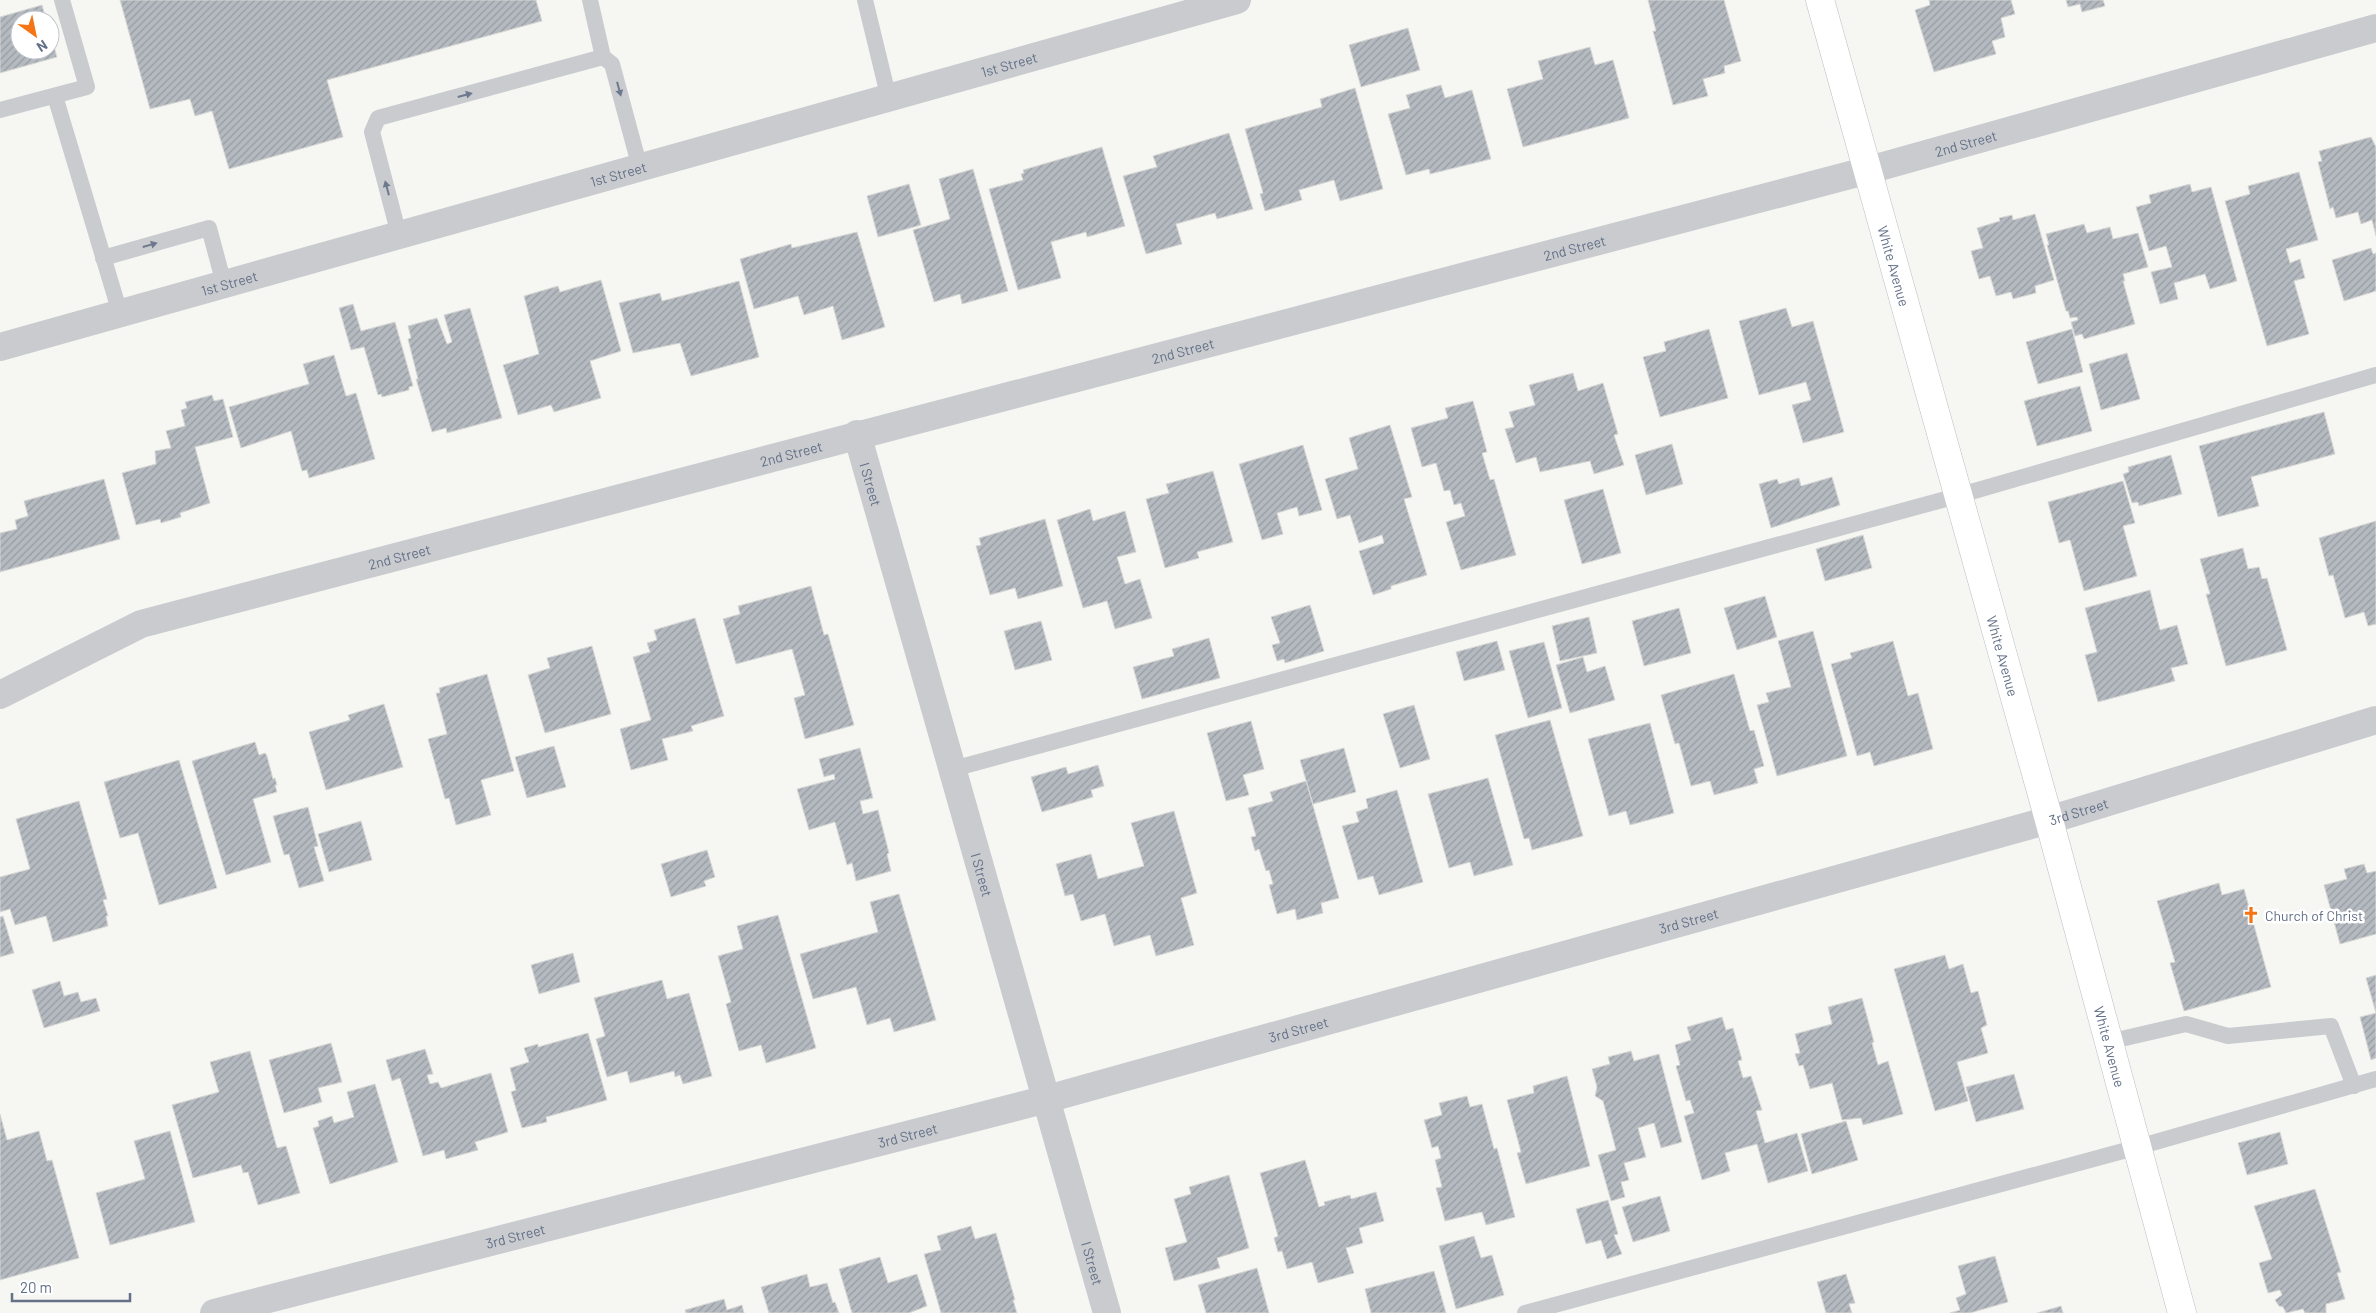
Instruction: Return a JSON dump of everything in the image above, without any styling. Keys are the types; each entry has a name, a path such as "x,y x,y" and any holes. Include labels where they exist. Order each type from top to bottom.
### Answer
{"main road":[{"name":"White Avenue","path":"1820,0 2049,820 2182,1313"}],"street":[{"name":"1st Street","path":"0,347 1237,0"},
{"name":"2nd Street","path":"0,695 141,624 858,434 1869,170 2376,28"},
{"name":"I Street","path":"858,434 1107,1313"},
{"name":"3rd Street","path":"214,1313 1047,1098 2049,820 2376,720"}],"lane":[{"path":"0,110 87,87 62,0"},
{"path":"590,0 603,58 612,64 640,168"},
{"path":"865,0 889,99"},
{"path":"399,235 372,132 378,118 603,58"},
{"path":"55,96 120,313"},
{"path":"103,258 209,228 224,284"},
{"path":"953,769 1957,496 2376,376"},
{"path":"2108,1042 2186,1024 2228,1036 2331,1026 2354,1086"},
{"path":"1525,1313 2138,1148 2376,1079"}],"building":[{"path":"120,0 536,0 542,21 327,80 343,137 229,169 212,111 195,116 190,99 150,109"},
{"path":"1648,0 1724,0 1741,61 1724,66 1725,73 1703,79 1708,96 1673,105 1653,31 1656,31"},
{"path":"1929,0 2011,0 2015,14 2001,18 2005,37 1992,41 1996,54 1934,72 1915,10 1930,5"},
{"path":"2066,0 2103,0 2105,6 2082,12 2080,4 2068,7"},
{"path":"42,5 43,10 24,10"},
{"path":"10,14 10,60 46,60 0,73 0,17"},
{"path":"1408,28 1420,70 1361,87 1349,45"},
{"path":"1590,47 1595,65 1613,60 1629,118 1523,147 1507,89 1543,79 1538,61"},
{"path":"1441,85 1445,98 1472,90 1491,159 1430,174 1429,169 1406,175 1388,114 1410,108 1406,95"},
{"path":"1355,88 1383,189 1340,201 1334,180 1299,190 1302,200 1265,211 1260,194 1263,193 1245,129 1322,107 1320,99"},
{"path":"1229,133 1253,209 1217,219 1215,213 1176,224 1182,244 1146,254 1123,176 1157,167 1153,156"},
{"path":"2371,137 2376,147 2376,236 2372,220 2361,224 2358,212 2336,218 2333,207 2330,209 2318,162 2322,161 2319,151"},
{"path":"1102,147 1125,226 1087,237 1086,232 1051,242 1061,278 1018,290 989,189 1023,180 1021,174 1024,173 1023,170"},
{"path":"973,169 1008,291 962,304 960,294 934,302 913,230 950,219 939,179"},
{"path":"2299,172 2318,240 2286,249 2290,263 2300,259 2305,278 2294,281 2309,334 2267,346 2225,201 2250,194 2248,186"},
{"path":"909,184 921,225 878,237 867,196"},
{"path":"2190,184 2192,192 2211,187 2237,281 2210,289 2205,274 2174,283 2178,299 2160,304 2151,272 2172,267 2166,246 2149,251 2136,207 2151,203 2149,195"},
{"path":"2035,214 2054,280 2035,286 2036,293 2013,299 2011,292 1996,296 1990,276 1979,279 1971,251 1983,248 1977,228 2000,221 1999,218 2012,215 2013,220"},
{"path":"2084,224 2087,233 2110,227 2113,239 2138,233 2148,267 2123,274 2125,281 2123,281 2135,324 2084,339 2082,334 2075,336 2071,322 2078,320 2077,317 2070,318 2068,311 2066,311 2047,245 2049,245 2046,234"},
{"path":"857,232 885,327 842,340 833,306 804,315 798,296 754,309 740,259 791,244 792,248"},
{"path":"2371,248 2373,254 2376,253 2376,291 2344,301 2332,260"},
{"path":"601,280 621,351 590,361 601,398 554,412 551,405 518,415 503,365 539,354 524,296 558,286 560,292"},
{"path":"739,281 759,357 691,376 680,343 633,353 619,303 660,293 662,301"},
{"path":"353,304 361,331 395,322 413,386 409,387 409,390 382,397 381,394 378,395 364,347 351,350 339,308"},
{"path":"470,308 502,418 447,433 446,428 432,432 416,379 418,379 408,339 411,338 408,326 437,318 447,344 452,342 444,315"},
{"path":"1786,308 1792,327 1813,321 1844,432 1803,443 1792,405 1811,400 1806,382 1759,395 1739,321"},
{"path":"1709,329 1728,398 1660,417 1643,357 1666,351 1664,342"},
{"path":"2072,329 2083,372 2038,384 2026,342"},
{"path":"2127,353 2140,399 2101,410 2089,364"},
{"path":"334,355 346,396 356,393 375,459 309,478 307,470 302,471 291,431 241,448 229,407 309,384 303,364"},
{"path":"1573,373 1578,391 1603,383 1618,434 1614,435 1624,465 1594,474 1590,461 1540,472 1536,457 1516,463 1505,429 1514,427 1509,412 1535,405 1529,385"},
{"path":"2080,386 2092,431 2037,446 2024,401"},
{"path":"212,395 214,401 223,399 233,437 195,447 210,503 180,513 181,517 161,523 160,519 136,525 122,473 156,464 155,451 171,448 166,431 185,426 181,410 187,408 185,402"},
{"path":"1473,401 1487,452 1482,453 1490,480 1494,479 1516,555 1461,570 1446,522 1465,516 1461,503 1454,505 1450,490 1444,491 1436,463 1422,467 1411,428 1448,418 1445,408"},
{"path":"2324,412 2335,454 2251,477 2259,506 2218,517 2199,446"},
{"path":"1390,425 1412,497 1404,499 1427,575 1391,586 1391,589 1373,595 1359,551 1384,543 1382,535 1359,543 1350,515 1337,519 1325,479 1358,469 1349,438"},
{"path":"1672,444 1683,484 1646,495 1635,455"},
{"path":"1303,445 1322,510 1299,516 1297,507 1277,513 1283,534 1262,540 1239,464"},
{"path":"2171,455 2182,494 2139,506 2138,502 2132,503 2123,474 2129,472 2128,467"},
{"path":"1213,471 1233,542 1197,552 1199,558 1165,568 1146,499 1169,493 1166,484"},
{"path":"1832,477 1840,505 1771,528 1759,484 1777,479 1779,484 1799,478 1801,486"},
{"path":"104,479 120,539 0,572 0,533 17,529 15,520 28,516 24,501"},
{"path":"2123,481 2135,523 2123,526 2137,576 2084,591 2070,540 2059,543 2048,502"},
{"path":"1603,489 1621,553 1582,564 1564,500"},
{"path":"1090,509 1093,521 1125,511 1136,552 1117,557 1125,584 1140,579 1152,618 1115,629 1107,601 1083,608 1057,520"},
{"path":"1045,519 1063,586 1018,599 1015,588 990,595 976,546 981,545 979,538"},
{"path":"2376,521 2376,624 2368,626 2364,612 2345,618 2333,575 2329,576 2319,538"},
{"path":"1863,535 1872,568 1825,581 1816,549"},
{"path":"2243,548 2248,569 2259,567 2262,579 2267,578 2287,650 2226,666 2206,594 2210,594 2200,559"},
{"path":"811,586 824,635 828,634 854,725 805,739 794,698 805,695 792,649 736,664 723,619 740,614 738,606"},
{"path":"2150,590 2160,630 2177,625 2188,664 2171,668 2175,681 2098,702 2085,655 2097,652 2085,608"},
{"path":"1765,596 1777,637 1737,650 1724,608"},
{"path":"1310,605 1324,651 1285,663 1284,659 1277,661 1272,645 1280,643 1271,617"},
{"path":"1679,608 1691,653 1644,666 1632,621"},
{"path":"1589,617 1597,653 1560,661 1552,626"},
{"path":"695,618 724,716 691,726 693,731 662,739 668,760 631,770 620,729 651,720 633,657 650,652 647,643 657,640 654,630"},
{"path":"1041,621 1052,660 1015,670 1004,631"},
{"path":"1813,631 1847,756 1777,776 1757,705 1769,702 1766,693 1791,687 1778,641"},
{"path":"1209,638 1220,678 1142,699 1133,667 1174,656 1172,649"},
{"path":"1497,641 1505,670 1464,681 1456,652"},
{"path":"1893,641 1908,696 1918,693 1933,749 1874,766 1870,752 1857,756 1831,664 1852,658 1850,653"},
{"path":"1544,642 1562,708 1528,718 1509,651"},
{"path":"592,646 611,714 545,733 528,675 550,668 547,658"},
{"path":"1583,657 1587,672 1605,666 1615,700 1570,713 1556,665"},
{"path":"487,674 514,771 481,780 491,815 456,825 449,798 445,799 428,739 447,734 436,693 440,693 439,688"},
{"path":"1734,674 1750,731 1754,730 1764,766 1754,769 1758,783 1714,795 1710,781 1691,786 1679,743 1675,744 1661,695"},
{"path":"384,704 403,767 326,790 309,732 350,720 348,715"},
{"path":"1414,705 1430,759 1400,768 1383,714"},
{"path":"1550,720 1583,836 1532,850 1529,838 1524,839 1495,735"},
{"path":"1251,721 1264,769 1243,775 1249,795 1226,801 1207,733"},
{"path":"1650,723 1674,813 1630,825 1626,811 1609,816 1588,739"},
{"path":"255,742 259,755 265,753 267,756 273,779 275,778 277,785 275,785 277,792 253,799 271,862 226,875 192,761"},
{"path":"554,746 566,787 527,798 515,757"},
{"path":"860,748 873,798 860,801 863,814 878,810 889,853 887,854 891,871 856,881 852,863 847,865 835,822 809,830 797,789 835,779 834,774 824,777 819,759"},
{"path":"1344,748 1356,792 1313,804 1300,760"},
{"path":"179,760 217,888 159,905 138,833 120,838 104,782"},
{"path":"1098,765 1104,786 1091,790 1093,797 1042,812 1031,777 1066,767 1068,774"},
{"path":"1488,778 1513,865 1474,876 1470,862 1449,868 1428,794"},
{"path":"1306,781 1339,898 1321,903 1323,913 1297,920 1295,909 1277,914 1269,885 1273,884 1269,870 1266,871 1259,849 1255,851 1251,837 1256,836 1248,808 1273,801 1270,792"},
{"path":"1397,790 1423,882 1379,895 1373,876 1358,880 1342,826 1359,822 1356,812 1368,808 1366,799"},
{"path":"79,801 107,899 103,900 108,916 106,916 108,926 53,942 46,916 15,925 10,909 0,912 0,877 30,869 16,819"},
{"path":"308,807 318,846 314,847 324,881 299,888 289,854 284,855 273,816"},
{"path":"1174,811 1197,893 1181,898 1194,945 1156,956 1150,935 1114,946 1105,914 1081,921 1073,894 1065,896 1056,864 1091,854 1098,879 1144,866 1131,823"},
{"path":"361,821 372,860 329,872 318,834"},
{"path":"707,850 715,877 704,881 706,886 671,897 661,864"},
{"path":"2364,864 2367,873 2376,871 2376,934 2340,944 2324,885 2347,879 2344,869"},
{"path":"2219,883 2222,895 2244,889 2271,987 2184,1011 2170,963 2175,962 2157,901"},
{"path":"899,894 936,1020 894,1032 890,1018 867,1025 856,987 813,999 800,954 878,932 870,902"},
{"path":"778,915 816,1048 766,1063 761,1045 739,1051 726,1004 731,1002 718,956 743,949 737,926"},
{"path":"3,916 14,953 0,957 0,917"},
{"path":"573,953 580,982 539,994 531,965"},
{"path":"1945,955 1949,969 1963,964 1971,993 1978,991 1987,1025 1981,1028 1988,1053 1957,1062 1968,1101 1935,1111 1894,969"},
{"path":"2376,975 2376,1013 2366,978"},
{"path":"662,980 667,999 689,993 712,1076 683,1084 680,1075 675,1077 674,1071 630,1083 627,1071 607,1077 596,1039 605,1036 594,998"},
{"path":"60,981 64,996 78,992 81,1002 96,998 100,1011 44,1028 32,990"},
{"path":"1862,998 1878,1065 1888,1061 1903,1114 1863,1125 1861,1118 1842,1120 1832,1083 1810,1089 1803,1065 1799,1066 1795,1054 1800,1053 1795,1034 1832,1024 1828,1007"},
{"path":"2376,1013 2376,1058 2371,1060 2360,1017"},
{"path":"1722,1017 1726,1030 1733,1028 1742,1060 1738,1061 1743,1078 1751,1076 1762,1110 1756,1111 1765,1143 1797,1133 1808,1171 1768,1183 1757,1144 1725,1153 1730,1171 1702,1180 1684,1116 1694,1113 1690,1100 1686,1101 1676,1066 1680,1065 1675,1045 1691,1040 1687,1027"},
{"path":"588,1033 607,1100 546,1117 547,1122 522,1128 511,1092 516,1090 510,1068 529,1062 524,1048 538,1044 538,1047"},
{"path":"331,1043 342,1082 318,1088 322,1102 284,1113 269,1060"},
{"path":"425,1049 433,1074 427,1075 430,1084 438,1082 441,1088 491,1073 508,1132 475,1142 478,1150 446,1159 444,1150 423,1156 400,1078 392,1081 386,1060"},
{"path":"250,1051 277,1148 286,1146 300,1193 258,1205 248,1172 243,1173 241,1165 193,1178 172,1105 219,1092 210,1062"},
{"path":"1631,1051 1634,1061 1659,1054 1682,1142 1661,1148 1654,1123 1638,1128 1646,1157 1624,1163 1629,1180 1621,1182 1625,1197 1611,1201 1598,1155 1616,1150 1603,1101 1595,1096 1597,1087 1592,1069 1610,1064 1608,1057"},
{"path":"2014,1074 2024,1109 1976,1122 1966,1087"},
{"path":"1567,1076 1590,1166 1526,1184 1517,1153 1521,1152 1507,1100 1534,1093 1533,1086"},
{"path":"375,1084 398,1162 330,1184 313,1128 319,1126 318,1121 332,1116 334,1123 354,1117 347,1092"},
{"path":"1467,1096 1470,1107 1482,1104 1494,1149 1497,1148 1515,1217 1486,1225 1482,1212 1445,1221 1436,1188 1442,1187 1435,1160 1441,1158 1438,1146 1432,1148 1424,1120 1442,1115 1439,1103"},
{"path":"0,1114 7,1140 39,1131 47,1161 52,1160 79,1258 0,1280"},
{"path":"1846,1121 1858,1160 1812,1174 1801,1134"},
{"path":"170,1131 195,1222 110,1245 96,1193 145,1179 134,1141"},
{"path":"2280,1132 2288,1164 2247,1175 2238,1143"},
{"path":"1305,1160 1319,1207 1325,1205 1324,1202 1350,1195 1351,1199 1376,1192 1384,1221 1359,1228 1363,1243 1346,1248 1354,1273 1318,1283 1312,1262 1287,1269 1282,1251 1278,1252 1274,1238 1278,1236 1260,1173"},
{"path":"1229,1175 1249,1248 1217,1258 1220,1268 1174,1281 1165,1248 1187,1242 1174,1199 1191,1194 1189,1187"},
{"path":"2315,1189 2341,1272 2337,1273 2345,1299 2326,1304 2326,1313 2305,1313 2303,1309 2286,1313 2283,1307 2279,1306 2275,1300 2282,1295 2280,1290 2268,1293 2259,1263 2272,1259 2254,1206"},
{"path":"1660,1196 1670,1231 1633,1242 1622,1207"},
{"path":"1608,1200 1618,1234 1614,1235 1622,1254 1607,1259 1601,1240 1586,1244 1576,1209"},
{"path":"971,1226 975,1239 996,1233 1017,1313 941,1313 924,1254 941,1250 937,1236"},
{"path":"1474,1236 1481,1258 1492,1255 1504,1295 1456,1309 1439,1246"},
{"path":"1995,1256 2008,1302 1970,1313 1950,1313 1960,1310 1956,1298 1966,1294 1958,1266"},
{"path":"880,1257 888,1283 917,1274 927,1306 909,1313 852,1313 839,1269"},
{"path":"1257,1268 1269,1313 1206,1313 1198,1285"},
{"path":"1434,1271 1446,1313 1371,1313 1365,1289"},
{"path":"807,1274 810,1287 827,1283 833,1303 835,1302 839,1313 769,1313 761,1287"},
{"path":"1846,1274 1855,1303 1849,1304 1852,1313 1826,1313 1817,1282"},
{"path":"724,1299 727,1310 742,1305 744,1313 686,1313 685,1310"},
{"path":"2061,1306 2063,1313 2037,1313"}],"place":[{"name":"Church of Christ","path":"2251,915"}]}
